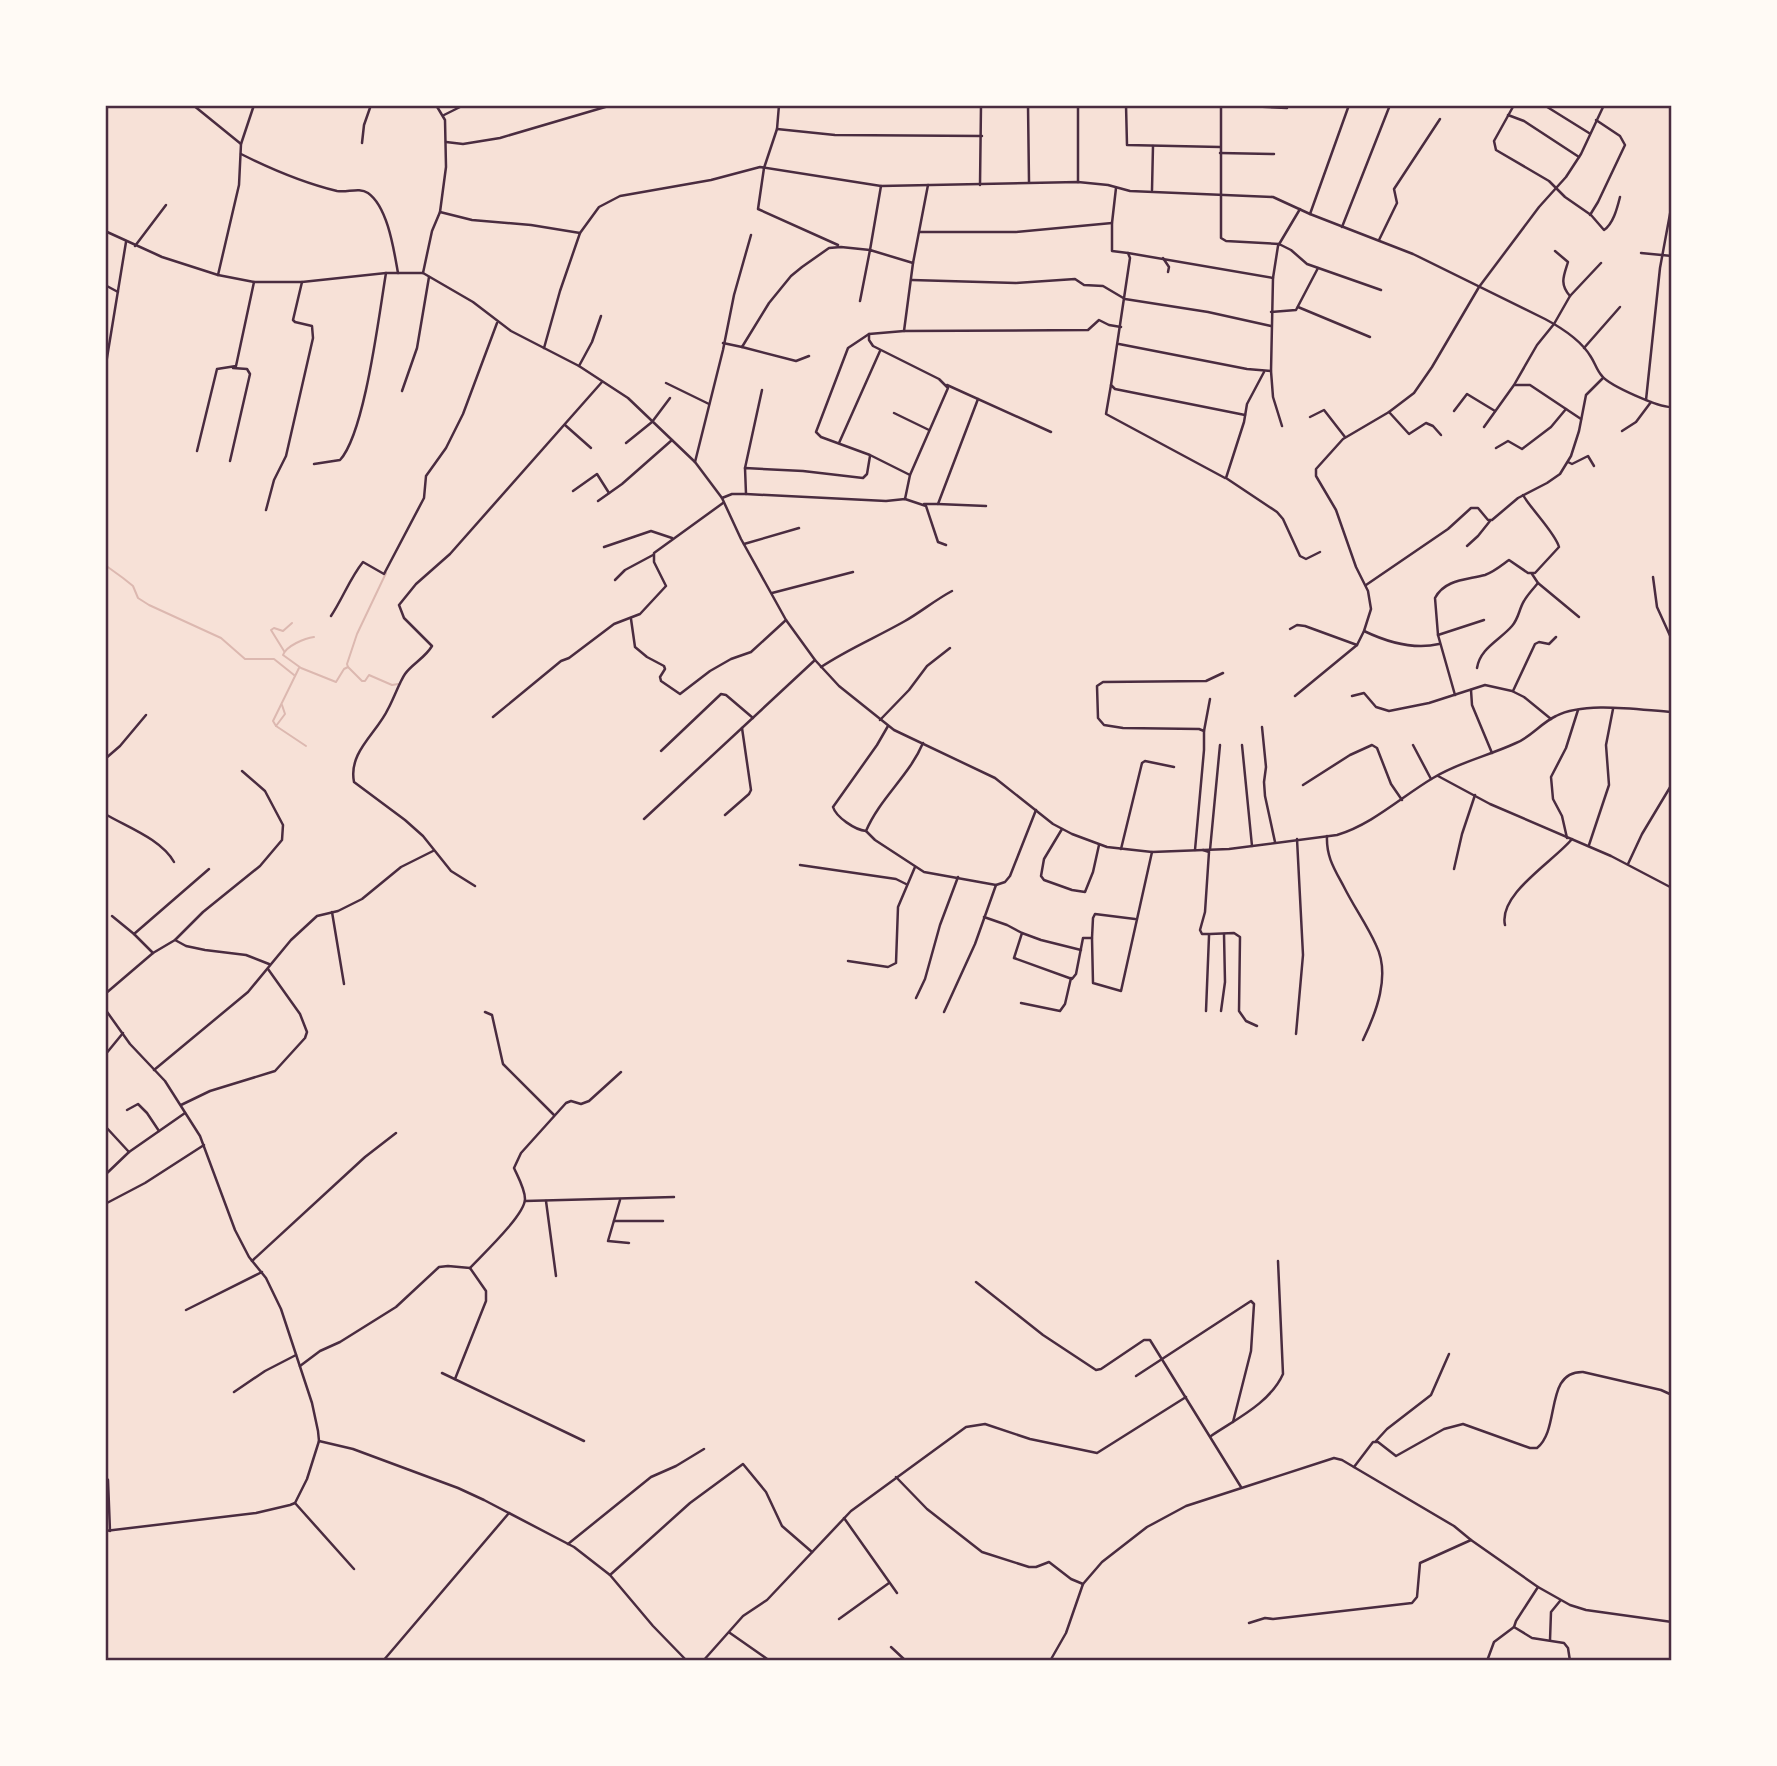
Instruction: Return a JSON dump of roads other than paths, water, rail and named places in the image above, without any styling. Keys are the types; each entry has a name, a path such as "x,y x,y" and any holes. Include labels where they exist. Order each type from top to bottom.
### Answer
{"street":[{"path":"193,105 241,144"},
{"path":"218,275 234,211 241,144 254,105"},
{"path":"362,143 364,125 371,105"},
{"path":"423,273 432,231 440,212 446,167 444,115 436,105"},
{"path":"444,115 464,105"},
{"path":"446,142 463,144 500,138 612,105"},
{"path":"779,105 777,129 757,202 759,210 841,247"},
{"path":"980,185 981,105"},
{"path":"1028,105 1029,182"},
{"path":"1078,105 1078,182"},
{"path":"1126,105 1126,143 1220,147"},
{"path":"1221,105 1221,238 1226,241 1279,244 1307,264 1381,290"},
{"path":"1227,105 1287,108"},
{"path":"1310,214 1349,105"},
{"path":"1342,226 1390,105"},
{"path":"1514,105 1494,141 1495,149 1549,181 1605,231 1617,211 1620,197"},
{"path":"1544,105 1590,133"},
{"path":"1296,696 1357,645 1371,609 1371,598 1356,567 1336,510 1315,472 1318,465 1345,437 1390,412 1414,393 1479,287 1578,157 1604,105"},
{"path":"1508,115 1524,121 1578,157"},
{"path":"1379,240 1396,206 1394,189 1440,119"},
{"path":"1590,215 1625,145 1620,136 1596,120"},
{"path":"777,129 835,135 982,136"},
{"path":"1152,190 1153,145"},
{"path":"1220,153 1274,154"},
{"path":"241,155 268,168 330,189 347,192 362,190 371,195 387,224 398,273"},
{"path":"544,348 580,233 599,206 620,196 711,180 751,168 881,186 1078,182 1116,188 1269,196 1413,254 1554,324 1584,348 1603,378 1646,400 1672,407"},
{"path":"904,331 913,263 928,185"},
{"path":"860,301 881,186"},
{"path":"1116,188 1112,251 1273,278"},
{"path":"1646,400 1662,256 1672,203"},
{"path":"135,246 166,205"},
{"path":"1282,426 1273,397 1271,371 1273,278 1279,244 1300,209"},
{"path":"440,212 472,220 580,233"},
{"path":"919,232 1016,232 1112,223"},
{"path":"105,231 135,246 218,275 254,282 302,282 386,273 423,273 473,302 497,323 579,366 628,398 695,462 723,500 786,621 815,660 839,686 888,726 995,778 1062,829 1099,845 1152,852 1210,850 1327,836 1352,830 1437,775 1520,742 1551,719 1568,711 1613,709 1672,712"},
{"path":"695,462 751,234"},
{"path":"105,370 126,242"},
{"path":"742,347 766,307 791,276 830,248 870,250 913,263"},
{"path":"1555,251 1568,262 1562,281 1570,296"},
{"path":"1128,253 1130,258 1119,344 1106,414 1227,480 1278,512 1300,556 1306,559 1320,552"},
{"path":"1641,253 1672,256"},
{"path":"1163,258 1169,268 1168,272"},
{"path":"1484,427 1570,296 1601,263"},
{"path":"1271,312 1294,311 1318,268"},
{"path":"314,464 340,460 349,447 363,401 386,273"},
{"path":"402,391 417,348 429,277"},
{"path":"912,280 1016,283 1075,279 1084,285 1103,286 1125,299 1208,312 1270,326"},
{"path":"233,368 237,362 254,282"},
{"path":"266,510 274,480 286,456 313,338 312,326 293,320 302,282"},
{"path":"105,285 118,292"},
{"path":"1298,307 1370,337"},
{"path":"1584,348 1620,307"},
{"path":"579,366 592,342 601,316"},
{"path":"911,475 817,434 848,348 869,334 904,331 1088,330 1098,320 1121,327"},
{"path":"331,616 353,574 363,562 384,574 425,498 426,476 446,448 463,414 497,323"},
{"path":"869,334 870,343 880,351 1051,432"},
{"path":"723,343 796,361 809,356"},
{"path":"1119,344 1264,372 1271,371"},
{"path":"839,443 880,351"},
{"path":"197,451 217,369 247,369 250,374 230,461"},
{"path":"1227,480 1226,474 1247,404 1264,372"},
{"path":"1468,546 1490,521 1523,495 1553,479 1568,462 1586,395 1603,378"},
{"path":"475,886 451,871 423,836 360,788 354,782 352,774 361,749 388,709 405,674 428,654 432,646 404,618 400,605 416,584 450,554 602,382"},
{"path":"666,383 709,404"},
{"path":"905,499 911,475 948,390 947,385"},
{"path":"1111,385 1115,389 1245,415"},
{"path":"1514,385 1530,385 1581,419"},
{"path":"746,494 745,468 762,390"},
{"path":"1454,411 1467,394 1495,411"},
{"path":"626,443 652,422 670,398"},
{"path":"938,504 978,399"},
{"path":"1622,431 1636,422 1651,402"},
{"path":"1496,447 1508,441 1522,449 1551,427 1566,409"},
{"path":"1310,417 1324,410 1345,437"},
{"path":"1390,412 1409,434 1426,423 1433,425 1441,435"},
{"path":"894,413 930,431"},
{"path":"565,425 591,448"},
{"path":"598,501 672,440"},
{"path":"745,468 863,478 867,474 870,455"},
{"path":"1568,462 1572,464 1588,456 1594,466"},
{"path":"573,491 597,474 610,493"},
{"path":"615,580 625,570 653,555 732,494 886,501 905,499 924,504 986,506"},
{"path":"1523,495 1559,544 1558,551 1541,569 1532,574"},
{"path":"924,504 938,542 946,545"},
{"path":"1366,585 1448,529 1471,508 1478,508 1490,521"},
{"path":"744,544 799,528"},
{"path":"604,547 651,531 672,538"},
{"path":"493,717 561,661 569,658 614,624 643,610 666,586 653,555"},
{"path":"1455,695 1438,635 1435,598 1444,588 1465,578 1487,575 1509,560 1532,574 1538,583 1579,617"},
{"path":"772,593 853,572"},
{"path":"1653,577 1657,607 1672,640"},
{"path":"1477,668 1486,649 1499,641 1513,625 1522,604 1538,583"},
{"path":"821,667 907,620 952,591"},
{"path":"631,618 635,647 664,666 661,681 680,694 710,671 751,652 786,621"},
{"path":"1438,635 1485,620"},
{"path":"1290,629 1297,625 1305,626 1357,645"},
{"path":"1364,631 1390,642 1430,646 1440,643"},
{"path":"1513,691 1535,644 1549,644 1556,637"},
{"path":"880,720 909,690 927,666 950,648"},
{"path":"644,818 815,660"},
{"path":"1203,731 1104,725 1098,718 1097,686 1103,682 1206,681 1223,673"},
{"path":"1352,696 1364,693 1376,707 1389,711 1485,685 1513,691 1551,719"},
{"path":"1471,689 1472,705 1492,753"},
{"path":"661,751 721,694 726,695 753,718"},
{"path":"1195,850 1204,750 1203,731 1210,699"},
{"path":"1588,846 1609,785 1606,745 1613,709"},
{"path":"1569,839 1553,799 1551,778 1566,748 1578,710"},
{"path":"105,759 120,746 146,715"},
{"path":"888,726 833,807 838,815 860,831 866,831 915,867 932,874 996,885 1005,882 1010,876 1035,810"},
{"path":"1262,727 1266,766 1265,796 1275,842"},
{"path":"725,816 751,790 742,728"},
{"path":"866,831 870,818 912,766 923,743"},
{"path":"1210,850 1220,745"},
{"path":"1242,745 1252,846"},
{"path":"1413,745 1431,779"},
{"path":"1303,785 1350,755 1372,746 1377,748 1391,784 1402,800"},
{"path":"1121,849 1142,763 1145,761 1174,767"},
{"path":"105,994 153,953 175,940 203,912 260,866 282,840 283,824 265,791 242,771"},
{"path":"1437,775 1672,888"},
{"path":"1627,866 1672,784"},
{"path":"1454,869 1475,795"},
{"path":"105,814 152,841 174,862"},
{"path":"1062,829 1044,859 1041,877 1044,880 1085,892 1094,872 1099,845"},
{"path":"1327,836 1333,869 1379,952 1380,993 1377,1009 1363,1040"},
{"path":"1296,1034 1303,955 1297,839"},
{"path":"1505,925 1504,915 1520,887 1559,854 1569,839"},
{"path":"1203,850 1209,852 1205,912 1200,930 1202,934 1234,933 1240,937 1239,1011 1246,1021 1257,1026"},
{"path":"154,1070 248,992 290,940 317,916 362,899 401,867 434,851"},
{"path":"1135,919 1096,914 1093,918 1093,983 1121,991 1152,852"},
{"path":"800,865 898,880 906,884"},
{"path":"848,961 888,967 896,962 898,907 915,867"},
{"path":"134,934 209,869"},
{"path":"916,998 925,979 940,925 958,877"},
{"path":"944,1012 975,944 996,885"},
{"path":"332,912 344,984"},
{"path":"112,916 153,953"},
{"path":"984,918 1022,933 1081,950"},
{"path":"1022,933 1014,958 1071,978"},
{"path":"1221,1011 1225,982 1224,933"},
{"path":"1206,1011 1209,934"},
{"path":"1021,1003 1060,1012 1065,1004 1071,978 1076,974 1083,938 1092,937"},
{"path":"175,940 186,946 230,955 246,955 269,964"},
{"path":"181,1105 210,1091 275,1070 305,1038 307,1032 300,1014 268,969"},
{"path":"105,1009 181,1105 204,1145 230,1217 281,1310 312,1403 319,1441 307,1479 295,1503 256,1513 107,1531 108,1480 105,1477"},
{"path":"485,1012 492,1015 496,1026 503,1064 554,1115"},
{"path":"105,1055 123,1033"},
{"path":"470,1268 517,1215 525,1201 515,1165 521,1153 568,1101 581,1104 589,1101 621,1072"},
{"path":"127,1110 138,1104 159,1131"},
{"path":"105,1175 129,1152 185,1112"},
{"path":"105,1126 129,1152"},
{"path":"252,1261 365,1157 396,1133"},
{"path":"105,1204 145,1183 204,1145"},
{"path":"525,1201 674,1197"},
{"path":"620,1199 608,1241 629,1243"},
{"path":"547,1200 556,1276"},
{"path":"614,1221 663,1221"},
{"path":"1211,1436 1262,1401 1283,1374 1278,1261"},
{"path":"299,1367 320,1351 340,1342 396,1307 439,1267 448,1266 470,1268 486,1291 486,1301 455,1379"},
{"path":"186,1310 262,1272"},
{"path":"976,1282 1042,1335 1096,1370 1150,1340 1241,1488"},
{"path":"1136,1376 1249,1301 1253,1302 1251,1351 1233,1422"},
{"path":"1354,1467 1383,1432 1431,1395 1449,1354"},
{"path":"234,1392 265,1371 296,1355"},
{"path":"1376,1441 1396,1456 1444,1429 1463,1424 1536,1448 1542,1444 1549,1429 1562,1380 1577,1372 1661,1390 1672,1395"},
{"path":"442,1373 584,1441"},
{"path":"703,1661 752,1608 766,1600 855,1507 960,1430 985,1424 1030,1439 1097,1453 1186,1397"},
{"path":"319,1441 365,1453 458,1488 568,1544 610,1575 687,1661"},
{"path":"568,1544 651,1477 704,1449"},
{"path":"1050,1661 1066,1633 1083,1584 1102,1562 1147,1527 1185,1506 1331,1458 1339,1458 1445,1520 1538,1587 1561,1600 1586,1609 1672,1622"},
{"path":"610,1575 690,1503 743,1464 766,1492 782,1526 812,1552"},
{"path":"896,1477 927,1509 982,1552 1028,1567 1049,1562 1071,1579 1083,1584"},
{"path":"295,1503 354,1569"},
{"path":"383,1661 509,1513"},
{"path":"844,1518 897,1593"},
{"path":"1248,1623 1265,1618 1412,1604 1417,1597 1418,1567 1421,1561 1471,1540"},
{"path":"839,1619 889,1583"},
{"path":"1487,1661 1494,1642 1514,1627 1538,1587"},
{"path":"1550,1640 1551,1612 1561,1600"},
{"path":"1514,1627 1527,1636 1566,1644 1570,1661"},
{"path":"729,1633 770,1661"},
{"path":"891,1647 906,1661"}],"waterway":[{"path":"105,565 133,586 138,598 149,605 221,638 245,659 274,659 294,675"},
{"path":"314,637 296,643 283,655 301,668 336,682 348,667 357,634 386,573"},
{"path":"284,651 271,630 274,628 283,631 292,623"},
{"path":"348,667 362,681 369,675 392,685 398,684"},
{"path":"276,726 273,721 299,668"},
{"path":"282,705 285,714 276,726 306,746"}]}
